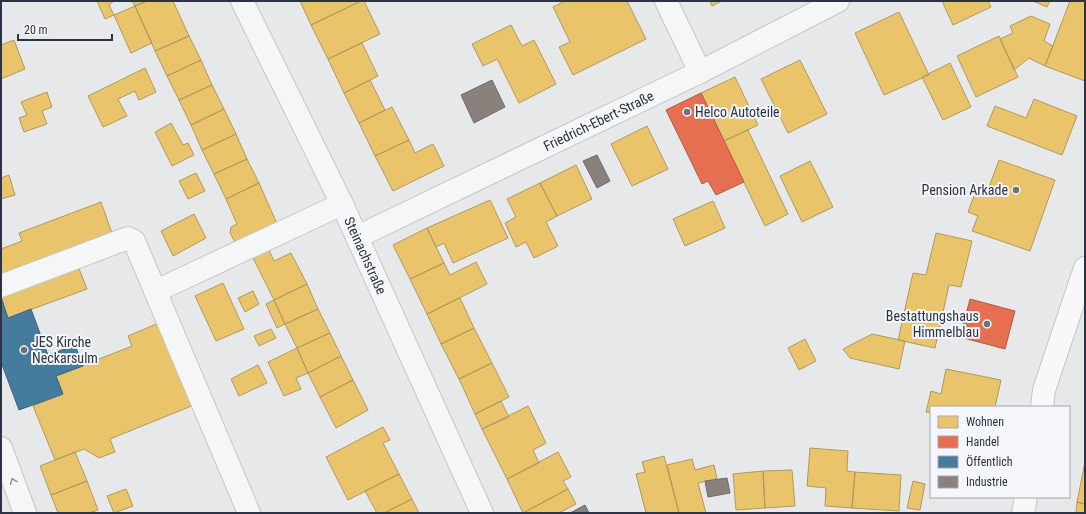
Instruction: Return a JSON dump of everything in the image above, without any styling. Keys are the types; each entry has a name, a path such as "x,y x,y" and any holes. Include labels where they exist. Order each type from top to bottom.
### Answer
{"main road":[{"path":"1042,406 1044,390 1085,268"},
{"path":"1023,513 1026,498"}],"street":[{"name":"Steinachstraße","path":"242,1 342,204 482,513"},
{"path":"666,1 700,72"},
{"name":"Friedrich-Ebert-Straße","path":"357,237 700,72 838,1"},
{"path":"156,291 342,204"},
{"path":"1,286 128,238 134,241 249,513"},
{"path":"1,448 25,513"}],"building: Wohnen":[{"path":"97,1 114,1 109,5 114,15 105,19"},
{"path":"132,1 147,1 135,6"},
{"path":"147,1 173,1 189,36 155,51 135,6"},
{"path":"300,1 361,1 311,25"},
{"path":"361,1 364,1 380,34 328,59 311,25"},
{"path":"565,1 627,1 646,39 573,75 559,47 570,42 553,7"},
{"path":"710,1 722,1 712,6"},
{"path":"942,1 988,1 991,7 953,25"},
{"path":"1033,1 1050,1 1047,7"},
{"path":"1070,1 1085,1 1085,81 1045,66"},
{"path":"135,6 152,43 131,53 114,15"},
{"path":"899,12 929,75 884,95 855,33"},
{"path":"1031,16 1050,24 1044,41 1053,46 1045,66 1029,58 1014,70 1000,39 1013,33 1010,26"},
{"path":"511,25 522,46 534,40 556,84 519,103 497,59 483,66 472,44"},
{"path":"189,36 201,60 167,76 155,51"},
{"path":"999,36 1018,77 976,97 957,56"},
{"path":"14,40 25,69 1,79 1,45"},
{"path":"362,43 378,76 344,93 328,59"},
{"path":"201,60 212,85 179,100 167,76"},
{"path":"800,60 827,114 788,133 761,79"},
{"path":"950,63 971,107 943,120 922,77"},
{"path":"145,68 156,92 139,100 135,91 118,99 127,116 103,127 88,96"},
{"path":"735,77 758,125 724,141 701,93"},
{"path":"370,80 385,110 359,123 344,93"},
{"path":"212,85 224,109 191,125 179,100"},
{"path":"47,92 52,107 42,111 47,124 24,132 19,118 27,115 21,102"},
{"path":"1034,99 1077,116 1062,155 987,126 995,106 1026,118"},
{"path":"392,107 409,140 375,156 359,123"},
{"path":"224,109 236,134 202,150 191,125"},
{"path":"171,123 183,145 188,143 194,155 172,166 155,132"},
{"path":"647,126 668,169 632,186 611,144"},
{"path":"748,130 788,214 765,226 724,141"},
{"path":"236,134 247,159 214,174 202,150"},
{"path":"409,140 415,153 433,144 444,166 393,191 375,156"},
{"path":"247,159 259,183 226,199 214,174"},
{"path":"999,160 1055,180 1030,251 972,231 978,216 968,212 976,191 986,195"},
{"path":"810,161 833,207 802,222 780,176"},
{"path":"576,165 592,199 557,216 540,183"},
{"path":"196,173 205,191 188,199 179,181"},
{"path":"9,175 15,195 1,199 1,178"},
{"path":"259,183 278,226 236,244 230,233 231,227 237,224 226,199"},
{"path":"540,183 557,216 546,222 558,246 534,258 526,242 516,247 505,223 516,217 507,199"},
{"path":"490,200 508,238 453,263 444,243 436,247 427,228"},
{"path":"713,201 725,228 685,246 673,219"},
{"path":"101,202 113,236 1,278 1,249 22,241 19,233"},
{"path":"194,214 206,238 173,256 161,231"},
{"path":"427,228 444,263 410,279 393,245"},
{"path":"936,233 972,241 961,287 949,285 935,348 898,340 913,273 926,275"},
{"path":"267,246 274,261 291,253 307,284 274,300 251,254"},
{"path":"476,262 487,284 427,314 410,279 444,263 450,275"},
{"path":"78,266 87,289 8,318 1,294"},
{"path":"223,283 244,329 216,341 195,296"},
{"path":"307,284 318,309 285,324 274,300"},
{"path":"253,291 259,304 245,312 238,298"},
{"path":"460,298 474,328 441,344 427,314"},
{"path":"274,300 285,324 277,328 266,304"},
{"path":"318,309 330,333 297,348 285,324"},
{"path":"161,322 194,405 110,439 115,452 99,458 84,449 55,460 33,406 63,394 56,376 132,346 128,336"},
{"path":"474,328 492,363 459,379 441,344"},
{"path":"271,329 276,338 259,346 254,336"},
{"path":"330,333 341,356 308,373 297,348"},
{"path":"872,334 905,341 899,369 850,358 843,349"},
{"path":"805,339 816,361 799,370 788,348"},
{"path":"297,348 308,373 296,378 301,389 284,396 268,362"},
{"path":"341,356 353,380 320,397 308,373"},
{"path":"492,363 509,397 475,414 459,379"},
{"path":"258,365 267,383 239,396 231,379"},
{"path":"946,369 1001,380 995,406 930,406 930,413 926,412 931,391 941,394"},
{"path":"353,380 368,410 336,428 320,397"},
{"path":"501,401 509,417 482,429 475,414"},
{"path":"528,406 546,443 533,450 539,463 507,479 482,429"},
{"path":"383,427 390,440 383,443 399,474 348,500 326,457"},
{"path":"810,448 848,451 847,471 855,472 852,508 825,506 826,488 807,486"},
{"path":"75,452 87,481 51,495 40,466"},
{"path":"558,452 571,477 563,481 568,489 523,513 507,479"},
{"path":"664,456 679,513 646,513 636,474 645,472 642,462"},
{"path":"692,459 695,470 714,465 717,479 698,483 706,513 679,513 667,465"},
{"path":"1085,462 1085,504 1077,502"},
{"path":"792,470 795,506 765,508 763,471"},
{"path":"763,471 765,508 736,510 733,474"},
{"path":"855,472 901,475 899,511 852,508"},
{"path":"399,474 412,499 384,513 377,513 365,491"},
{"path":"87,481 98,510 89,513 58,513 51,495"},
{"path":"913,481 925,484 920,510 907,508"},
{"path":"126,489 133,506 114,513 107,496"},
{"path":"568,489 576,504 559,513 523,513"},
{"path":"412,499 419,513 384,513"},
{"path":"1077,502 1085,504 1085,513 1076,513"}],"building: Handel":[{"path":"701,93 744,182 716,195 708,181 702,184 666,110"},
{"name":"Bestattungshaus Himmelblau","path":"970,299 1015,311 1005,349 960,337"}],"building: Öffentlich":[{"name":"JES Kirche Neckarsulm","path":"1,297 8,318 31,309 48,355 75,345 83,366 56,376 63,394 19,410 1,362"}],"building: Industrie":[{"path":"492,80 505,107 474,123 461,95"},
{"path":"597,155 610,181 597,188 583,161"},
{"path":"727,478 730,493 708,497 705,481"},
{"path":"585,505 589,513 570,513"}],"place":[{"name":"Helco Autoteile","path":"687,112"},
{"name":"Pension Arkade","path":"1016,190"},
{"name":"Bestattungshaus Himmelblau","path":"987,324"},
{"name":"JES Kirche Neckarsulm","path":"24,350"}]}
